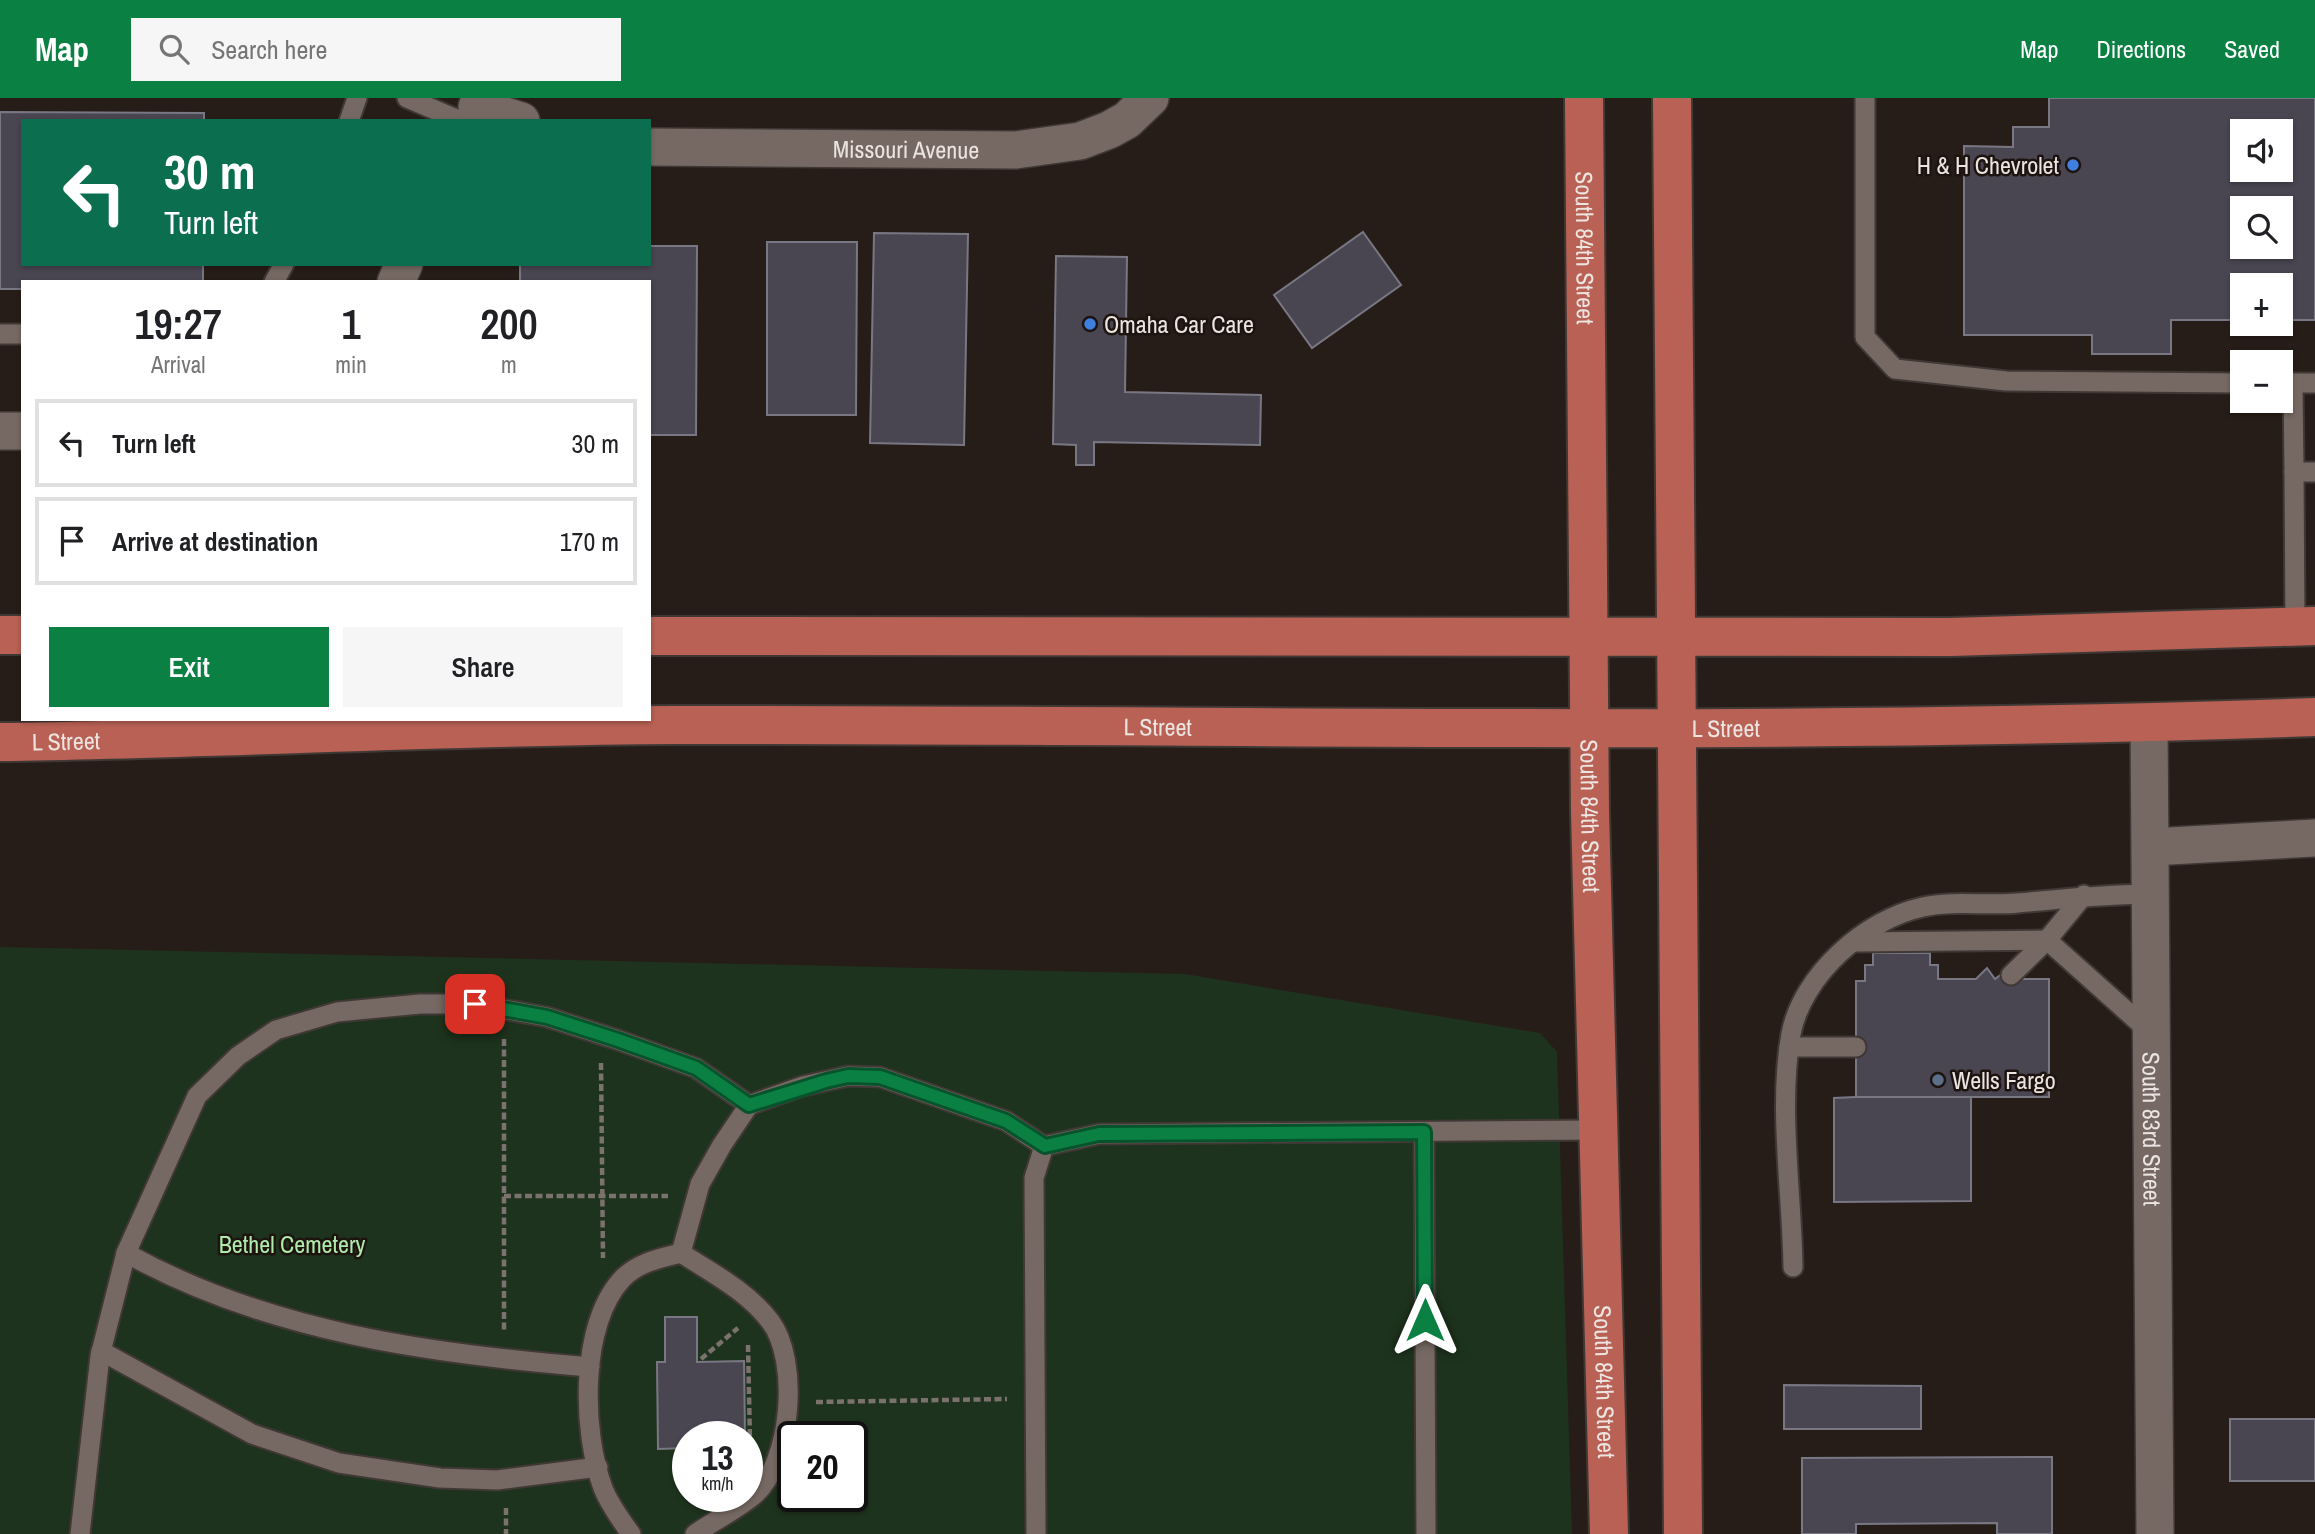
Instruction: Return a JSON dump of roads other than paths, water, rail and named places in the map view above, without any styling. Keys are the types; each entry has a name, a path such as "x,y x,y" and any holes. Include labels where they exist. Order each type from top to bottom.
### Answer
{"main road":[{"name":"South 84th Street","path":"1584,98 1589,728 1609,1534"},
{"path":"1672,98 1683,1534"},
{"path":"651,636 1678,638 2085,635 2305,627"},
{"path":"0,635 21,635"},
{"name":"L Street","path":"0,743 666,725 1678,728 2149,723 2315,718"}],"street":[{"name":"Missouri Avenue","path":"651,147 1016,150 1080,141 1109,130 1127,120 1150,98"},
{"path":"472,112 510,119"},
{"path":"0,431 21,431"},
{"name":"South 83rd Street","path":"2149,723 2155,1534"},
{"path":"2151,847 2315,838"}],"lane":[{"path":"350,119 357,98"},
{"path":"407,98 472,112"},
{"path":"1865,98 1865,337 1895,369 2006,381 2230,383"},
{"path":"0,334 21,334"},
{"path":"2293,383 2315,383"},
{"path":"2289,413 2305,627"},
{"path":"2294,472 2315,472"},
{"path":"1793,1268 1786,1114 1790,1047 1797,1013 1822,972 1855,942 1883,922 1925,906 2017,903 2084,895 2151,894"},
{"path":"2011,975 2047,940 2084,895"},
{"path":"1855,942 2047,940 2151,1033"},
{"path":"80,1534 101,1351 126,1253 197,1096 238,1056 276,1030 337,1012 475,1004 547,1017 696,1068 749,1105"},
{"path":"1790,1047 1856,1047"},
{"path":"681,1253 697,1196 722,1144 749,1105 803,1086 837,1078 880,1077 1006,1121 1045,1146 1099,1134 1598,1130"},
{"path":"1424,1132 1426,1534"},
{"path":"1035,1534 1034,1178 1045,1146"},
{"path":"126,1253 154,1268 272,1315 340,1333 505,1360 590,1367"},
{"path":"631,1534 603,1489 588,1412 590,1367 604,1311 623,1278 649,1261 681,1253 735,1287 772,1323 782,1351 787,1402 787,1423 779,1457 755,1495 695,1534"},
{"path":"101,1351 252,1434 339,1463 440,1478 497,1480 598,1466"}],"place":[{"name":"H & H Chevrolet","path":"2073,165"},
{"name":"Omaha Car Care","path":"1090,324"},
{"name":"Wells Fargo","path":"1938,1080"}],"park label":[{"name":"Bethel Cemetery","path":"292,1244"}]}
